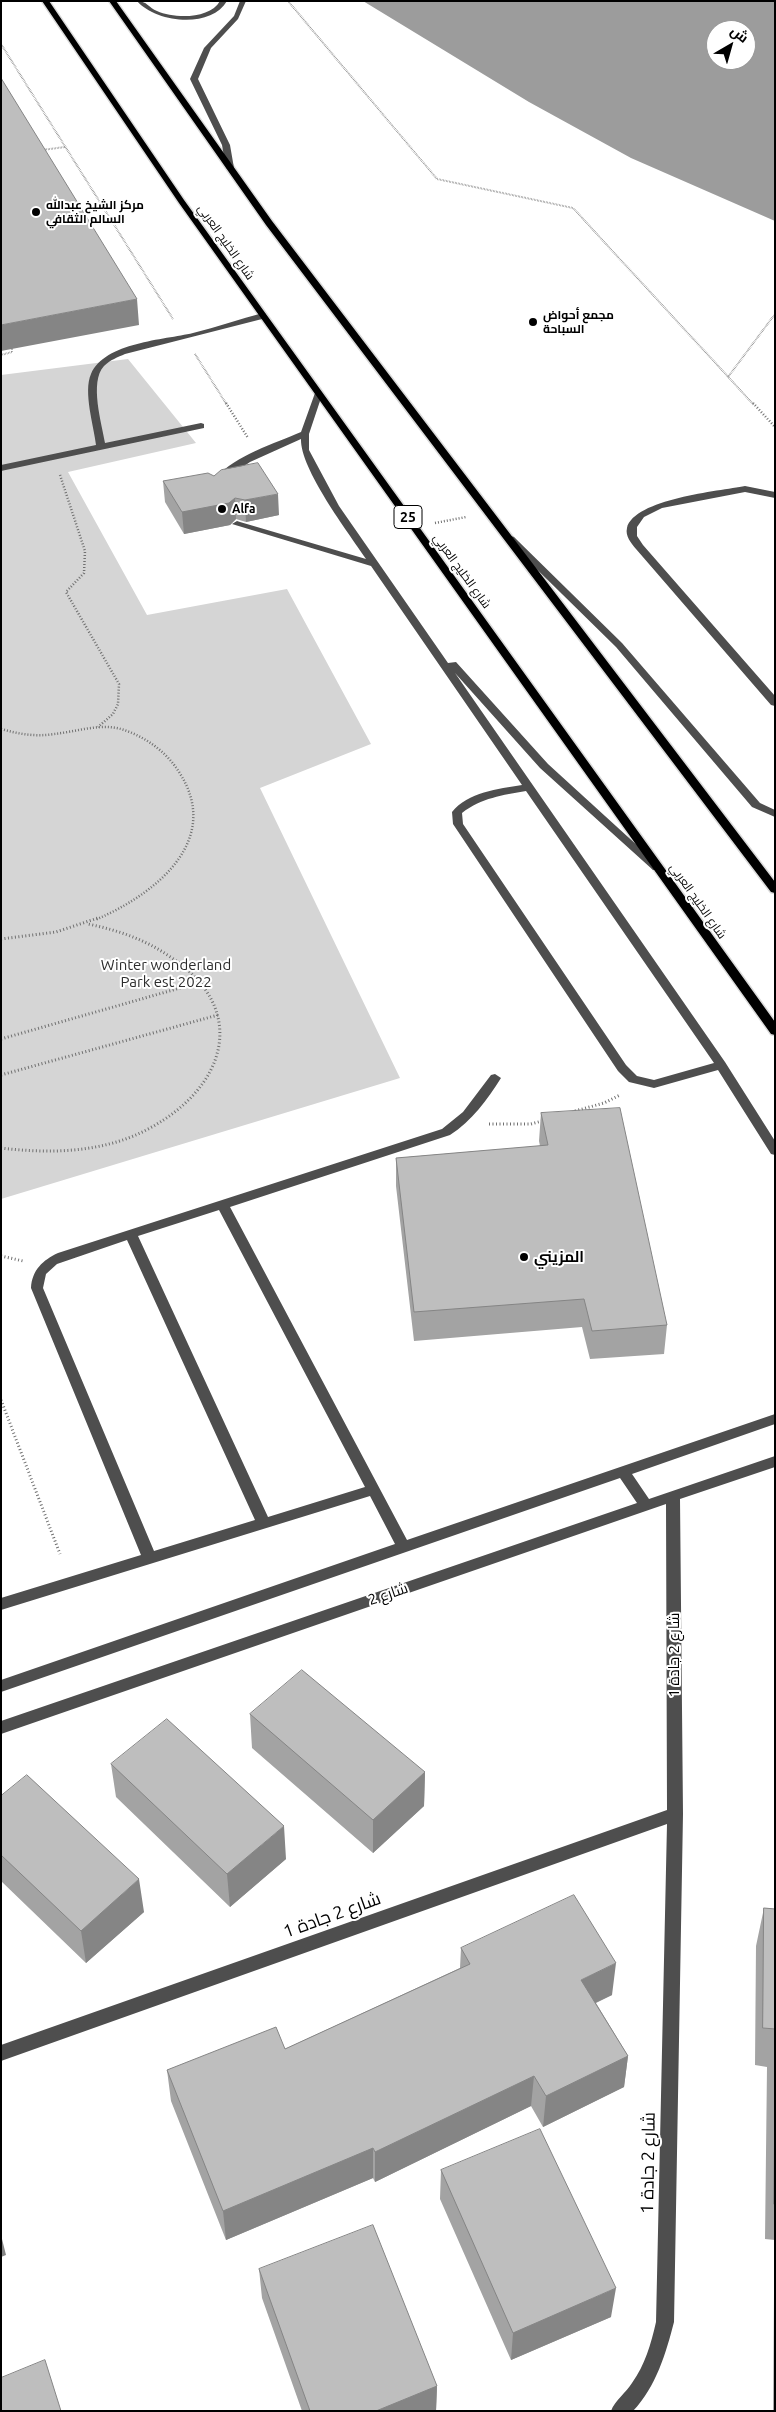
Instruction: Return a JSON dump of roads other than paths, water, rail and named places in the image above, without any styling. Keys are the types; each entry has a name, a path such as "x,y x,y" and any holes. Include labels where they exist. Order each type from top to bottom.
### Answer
{"main road":[{"name":"شارع الخليج العربي","path":"45,1 90,71 318,395 415,526 775,1031"},
{"path":"112,1 269,223 491,513 775,890"}],"street":[{"path":"140,1 155,13 185,18 208,14 220,8 224,1"},
{"path":"230,168 226,145 194,79 205,52 215,38 236,17 244,1"},
{"path":"101,447 94,390 96,373 107,361 127,350 263,316"},
{"path":"318,395 305,434 305,450 334,506 721,1065 775,1150"},
{"path":"1,468 201,426"},
{"path":"218,486 225,473 258,455 305,434"},
{"path":"775,495 745,489 660,506 641,515 632,527 632,536 640,547 775,703"},
{"path":"237,524 374,564"},
{"path":"508,536 619,646 756,805 775,814"},
{"path":"418,627 544,766 664,875"},
{"path":"529,787 478,798 465,804 457,812 458,824 622,1068 633,1079 643,1083 654,1084 721,1065"},
{"path":"150,1559 37,1288 40,1273 53,1260 446,1132 460,1124 495,1078"},
{"path":"222,1204 404,1548"},
{"path":"131,1234 264,1524"},
{"path":"1,1686 775,1419"},
{"name":"شارع 2","path":"1,1728 775,1461"},
{"path":"623,1472 646,1505"},
{"path":"1,1604 373,1490"},
{"name":"شارع 2 جادة 1","path":"620,2411 631,2401 648,2377 659,2351 665,2322 675,1814 672,1496"},
{"name":"شارع 2 جادة 1","path":"1,2053 675,1814"}],"place":[{"name":"مركز الشيخ عبدالله السالم الثقافي","path":"36,212"},
{"name":"مجمع أحواض السباحة","path":"533,322"},
{"name":"Alfa","path":"222,509"},
{"name":"المزيني","path":"524,1257"}],"park label":[{"name":"Winter wonderland Park est 2022","path":"166,974"}]}
